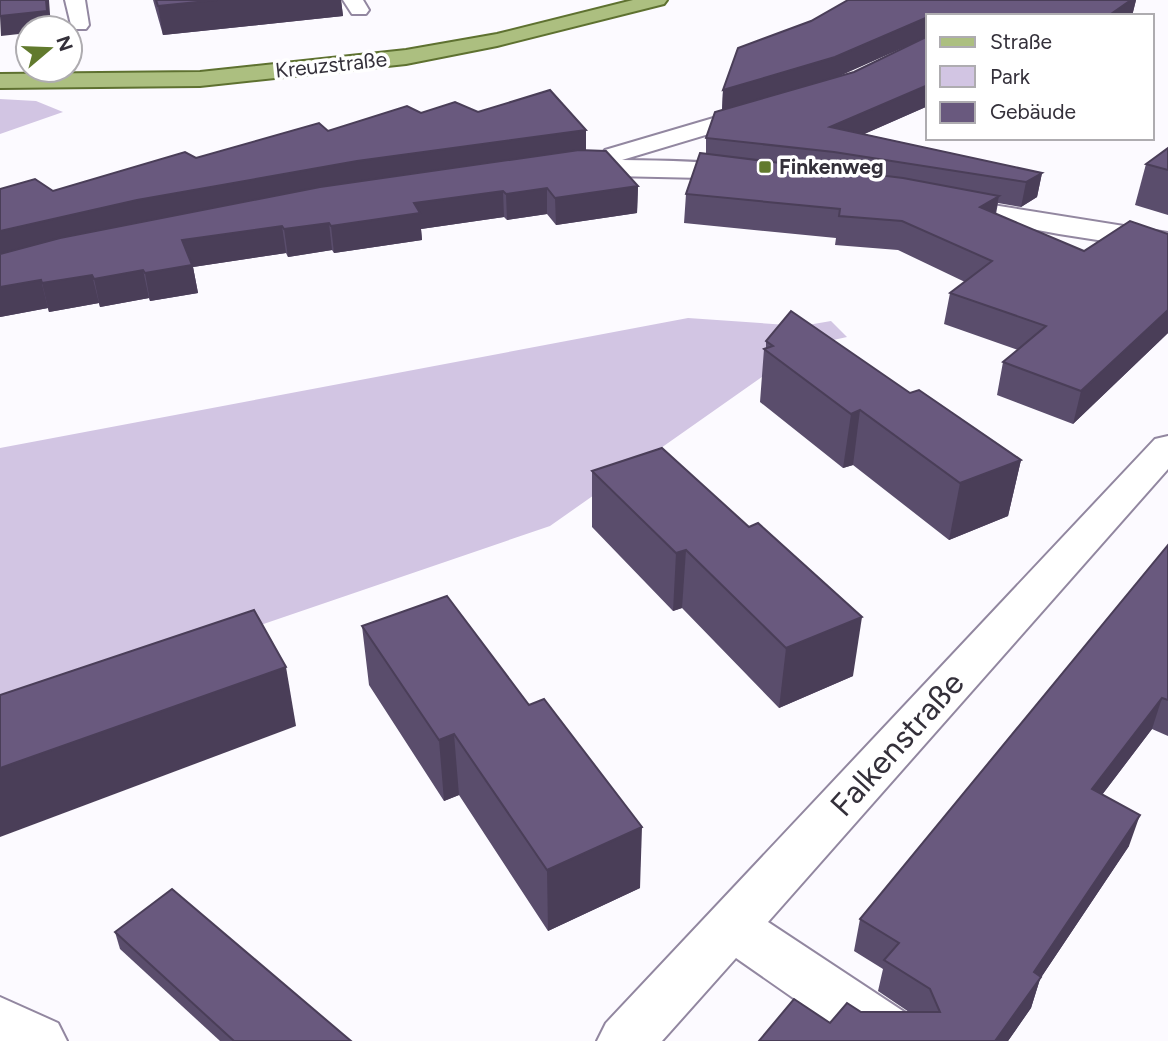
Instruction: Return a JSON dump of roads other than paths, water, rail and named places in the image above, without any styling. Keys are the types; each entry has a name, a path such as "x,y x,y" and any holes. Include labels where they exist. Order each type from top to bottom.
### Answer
{"main road":[{"name":"Kreuzstraße","path":"0,80 200,79 406,57 498,40 657,0"}],"street":[{"path":"543,170 579,165 778,106"},
{"path":"677,138 703,170"},
{"path":"579,165 703,170 768,179"},
{"path":"926,201 1059,226 1168,242"},
{"name":"Falkenstraße","path":"626,1041 1168,447"},
{"path":"731,926 901,1041"}],"place":[{"name":"Finkenweg","path":"765,167"}]}
